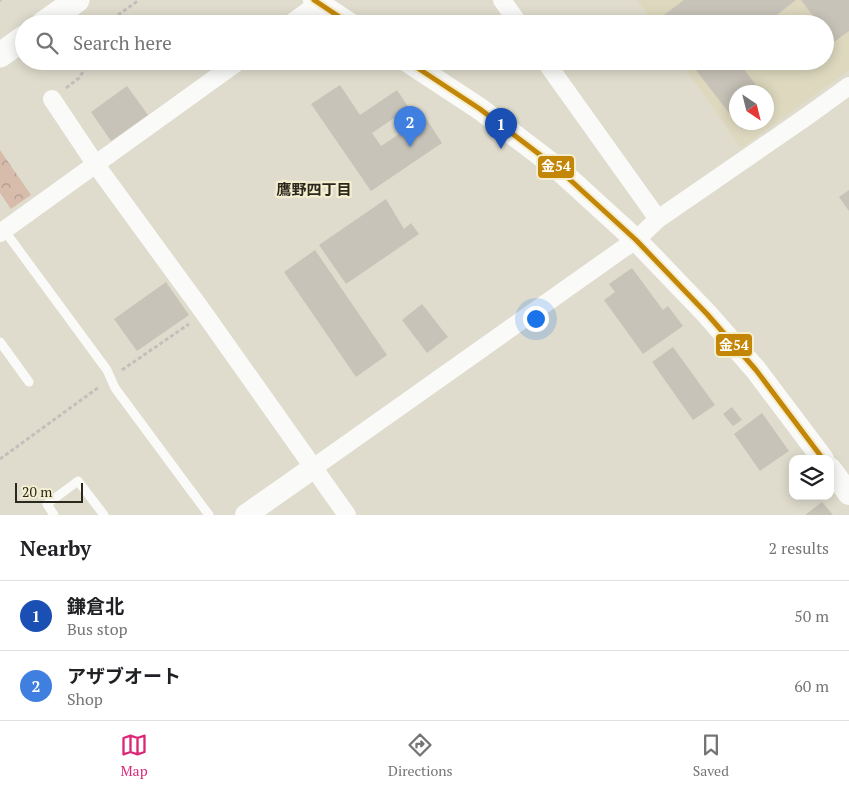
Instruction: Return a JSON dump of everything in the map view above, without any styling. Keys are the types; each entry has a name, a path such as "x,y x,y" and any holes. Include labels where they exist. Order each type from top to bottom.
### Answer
{"main road":[{"path":"55,15 76,0"},
{"path":"0,55 15,44"}],"street":[{"path":"502,0 512,15"},
{"path":"301,15 319,1 338,15"},
{"path":"2,232 227,70"},
{"path":"421,70 480,109 556,167 636,240 707,314 756,370 820,455"},
{"path":"551,70 658,219"},
{"path":"246,515 636,240 658,219 849,86"},
{"path":"52,99 96,165 346,515"},
{"path":"834,473 849,494"}],"lane":[{"path":"2,232 108,370 115,388 209,515"},
{"path":"0,342 29,382"},
{"path":"54,515 47,504 78,481 104,515"}],"path":[{"path":"118,15 139,0"},
{"path":"52,99 79,78 84,70"}],"shaded area":[{"path":"637,0 849,0 849,70 774,124 774,85 729,85 729,130 766,130 741,148 686,70 834,70 834,15 648,15"}],"green space":[{"path":"0,150 31,195 11,209 0,193"}],"building":[{"path":"684,0 796,0 777,15 664,15"},
{"path":"801,0 849,0 849,31 834,42 834,15 812,15"},
{"path":"696,70 745,70 756,85 729,85 729,113"},
{"path":"340,85 360,115 397,90 409,108 372,133 381,146 425,117 442,143 371,191 311,104"},
{"path":"127,86 148,115 111,141 91,112"},
{"path":"849,190 849,211 839,197"},
{"path":"386,199 404,229 411,223 419,234 346,284 319,245"},
{"path":"315,250 387,355 356,377 284,272"},
{"path":"632,268 663,310 668,306 683,326 643,354 604,300 615,292 609,284"},
{"path":"166,282 189,315 137,351 114,319"},
{"path":"422,304 448,337 427,353 402,320"},
{"path":"673,347 715,405 693,420 652,362"},
{"path":"732,407 742,420 733,426 723,414"},
{"path":"762,413 789,451 760,471 734,434"},
{"path":"822,502 833,515 805,515"}],"transit line":[{"name":"金54","path":"314,0 336,15"},
{"name":"金54","path":"421,70 480,109 556,167 636,240 707,314 756,370 820,455"}],"place":[{"name":"アザブオート","path":"410,147"},
{"name":"鎌倉北","path":"501,149"}],"district":[{"name":"鷹野四丁目","path":"314,189"}]}
